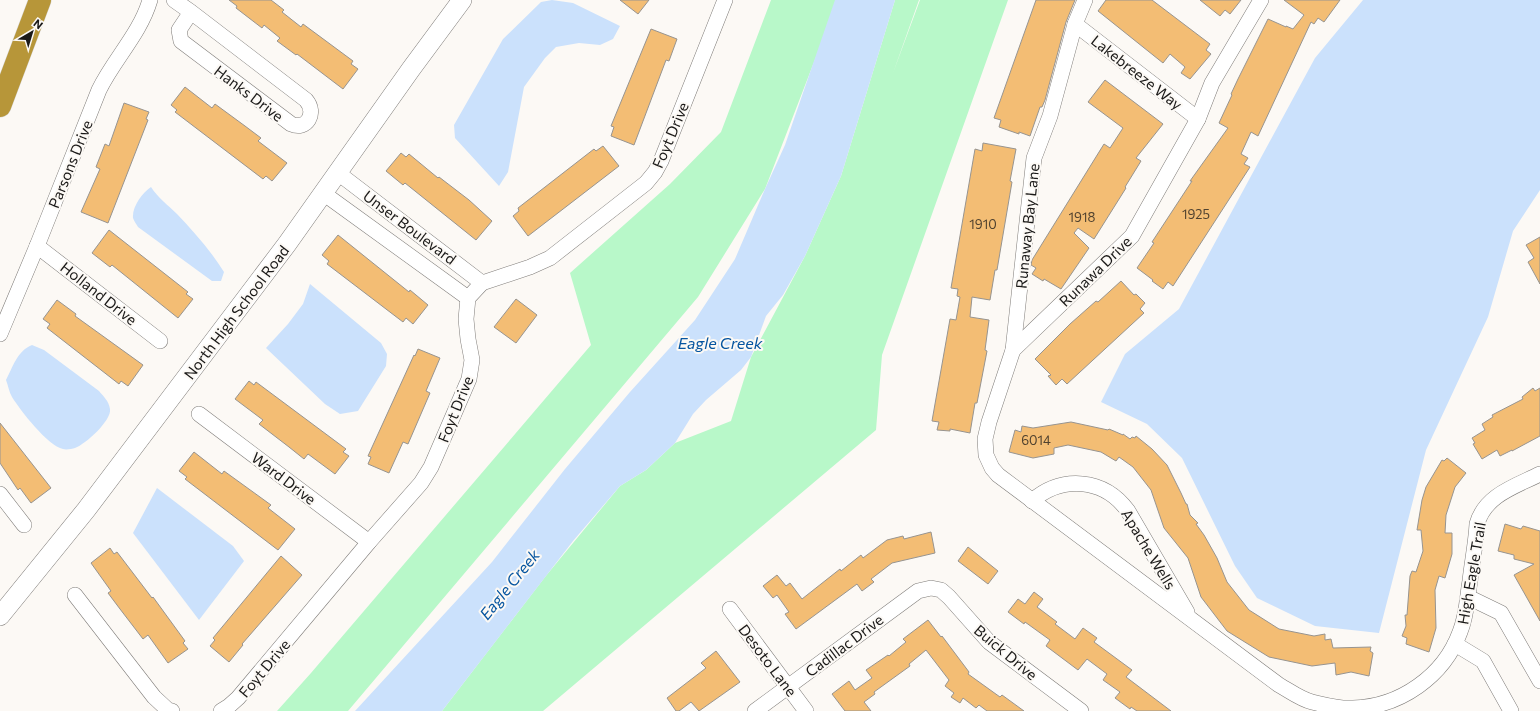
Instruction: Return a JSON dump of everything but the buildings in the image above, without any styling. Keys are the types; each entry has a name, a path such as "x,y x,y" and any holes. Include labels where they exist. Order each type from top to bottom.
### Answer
{"highway":[{"path":"0,106 40,0"}],"street":[{"name":"Parsons Drive","path":"0,334 38,246 99,90 107,74 141,23 150,0"},
{"name":"Hanks Drive","path":"174,0 191,12 306,100 310,104 312,113 306,122 297,126 290,124 181,41 179,30 191,12"},
{"name":"North High School Road","path":"0,616 86,510 288,244 411,69 462,0"},
{"name":"Runaway Bay Lane","path":"986,455 985,439 989,422 1013,350 1034,158 1050,116 1075,24 1085,0"},
{"name":"Runawa Drive","path":"1013,350 1132,236 1198,119 1212,83 1261,0"},
{"name":"Foyt Drive","path":"221,711 238,698 427,475 469,379 472,360 466,319 468,298 482,283 530,267 550,258 639,189 652,176 661,161 722,1"},
{"name":"Lakebreeze Way","path":"1075,24 1198,119"},
{"name":"Unser Boulevard","path":"338,173 482,283"},
{"name":"Unser Boulevard","path":"323,193 468,298"},
{"name":"Holland Drive","path":"38,246 160,341"},
{"name":"Ward Drive","path":"199,414 369,542"},
{"name":"Apache Wells","path":"986,455 992,468 998,475 1295,695 1312,702 1341,708 1372,709"},
{"name":"High Eagle Trail","path":"1372,709 1396,699 1412,690 1428,679 1445,660 1455,644 1465,617 1477,524 1484,508 1496,496 1540,474"},
{"name":"Apache Wells","path":"1032,501 1047,490 1069,484 1094,486 1110,494 1128,511 1191,618"},
{"path":"0,494 24,525"},
{"name":"Cadillac Drive","path":"755,711 918,591 927,588 936,589"},
{"name":"Buick Drive","path":"936,589 941,590 949,597 989,642 1081,711"},
{"path":"75,595 154,697 168,710 172,711"},
{"path":"1468,597 1501,613 1540,681"},
{"name":"Desoto Lane","path":"730,609 806,711"},
{"path":"1455,644 1483,661 1511,711"}],"green space":[{"path":"771,0 838,0 765,189 698,297 348,711 277,711 591,345 570,273 670,184 721,132"},
{"path":"895,0 919,0 893,73 920,0 1008,0 882,355 876,430 543,711 442,711 545,577 620,486 646,470 675,443 731,421 751,357 805,256 841,176"}],"water":[{"path":"552,0 573,3 620,26 613,39 600,45 579,43 556,47 545,58 524,87 508,172 499,186 455,138 454,125 503,39 541,2"},
{"name":"Eagle Creek","path":"835,0 895,0 841,176 805,256 783,295 766,316 751,357 741,370 706,400 693,414 675,443 646,470 620,486 573,541 442,711 355,711 492,562 565,469 630,392 695,320 735,259 785,145"},
{"path":"1363,0 1540,0 1540,190 1513,231 1488,317 1426,450 1379,633 1315,626 1257,598 1235,566 1182,458 1147,424 1101,402 1125,354 1179,309 1315,58"},
{"path":"151,187 190,228 214,257 224,272 221,281 212,281 138,227 133,218 134,209 144,193"},
{"path":"310,284 381,343 387,354 386,366 358,411 340,414 325,404 266,348 288,324 303,304"},
{"path":"32,345 44,350 99,391 106,399 110,409 110,414 103,425 80,446 63,449 42,435 16,403 10,393 6,380 19,355"},
{"path":"157,488 233,546 244,561 199,620 133,533"}]}
